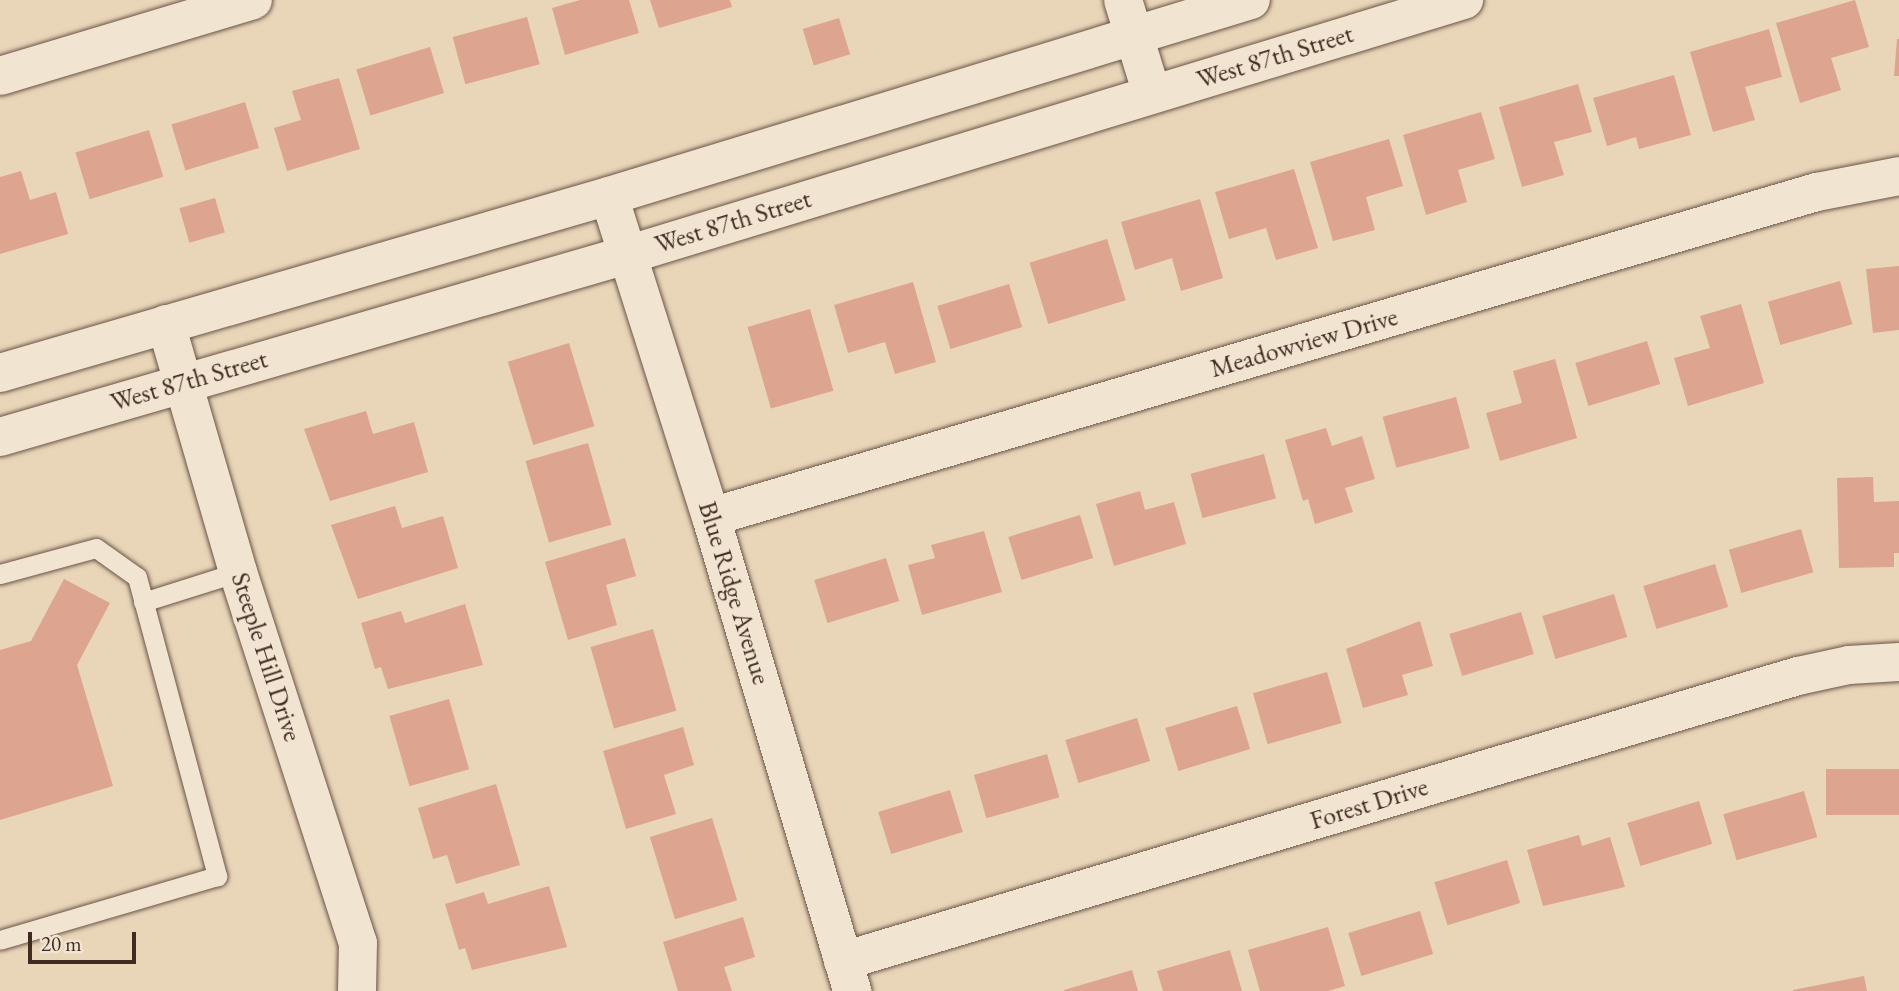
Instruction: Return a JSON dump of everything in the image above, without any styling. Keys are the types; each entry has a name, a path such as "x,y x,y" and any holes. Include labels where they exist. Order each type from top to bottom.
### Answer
{"street":[{"path":"0,76 253,0"},
{"path":"0,373 609,196 1128,18 1251,0"},
{"name":"West 87th Street","path":"0,437 630,254 1464,0"},
{"path":"1128,18 1152,94"},
{"name":"Meadowview Drive","path":"711,517 1817,192 1899,176"},
{"name":"Blue Ridge Avenue","path":"609,196 630,254 711,517 848,976"},
{"name":"Steeple Hill Drive","path":"166,324 238,572 358,943 357,991"},
{"name":"Forest Drive","path":"848,976 1798,676 1849,665 1899,662"}],"lane":[{"path":"0,574 96,548 137,578 217,876 0,940"},
{"path":"144,602 238,572"}],"building":[{"path":"580,0 629,0 639,33 565,55 552,8"},
{"path":"650,0 730,0 732,7 659,28"},
{"path":"1855,0 1869,47 1831,58 1841,90 1800,103 1776,23"},
{"path":"527,17 540,64 465,84 453,37"},
{"path":"839,18 850,54 814,65 803,29"},
{"path":"1769,29 1782,77 1745,87 1755,120 1713,132 1690,52"},
{"path":"1897,39 1899,76 1894,76"},
{"path":"430,47 444,93 370,115 356,70"},
{"path":"1674,75 1691,135 1639,149 1636,137 1607,146 1593,98"},
{"path":"339,78 360,149 287,171 274,128 301,120 292,91"},
{"path":"1578,84 1592,132 1554,142 1564,175 1522,187 1499,107"},
{"path":"245,102 259,148 185,170 171,125"},
{"path":"1481,112 1495,159 1458,170 1467,202 1426,215 1403,135"},
{"path":"149,130 163,177 90,199 75,153"},
{"path":"1389,139 1403,186 1366,197 1375,230 1333,241 1310,162"},
{"path":"1294,169 1318,248 1276,260 1266,228 1229,239 1215,192"},
{"path":"21,171 30,200 56,192 68,234 0,254 0,177"},
{"path":"215,198 225,233 189,243 179,208"},
{"path":"1200,199 1223,278 1181,291 1172,258 1135,270 1121,222"},
{"path":"1107,239 1126,300 1048,324 1030,263"},
{"path":"1899,266 1899,330 1873,333 1866,269"},
{"path":"1840,281 1852,324 1780,345 1768,302"},
{"path":"913,282 936,362 895,374 885,342 848,353 834,305"},
{"path":"1009,284 1022,327 950,349 937,306"},
{"path":"1741,304 1764,383 1688,406 1674,358 1710,348 1700,316"},
{"path":"810,309 833,391 771,409 748,327"},
{"path":"1647,341 1660,384 1588,406 1575,363"},
{"path":"569,343 594,426 533,445 508,362"},
{"path":"1555,359 1577,438 1500,461 1486,413 1522,403 1513,371"},
{"path":"1456,397 1470,448 1396,468 1383,417"},
{"path":"366,411 373,434 414,422 428,472 330,501 304,429"},
{"path":"1326,428 1332,446 1362,436 1375,479 1345,488 1353,512 1315,524 1308,499 1303,501 1285,440"},
{"path":"588,443 611,525 549,543 526,461"},
{"path":"1264,454 1276,498 1202,518 1191,474"},
{"path":"1873,477 1874,502 1899,501 1899,553 1894,553 1894,567 1839,568 1837,478"},
{"path":"1140,491 1145,510 1174,502 1186,544 1114,566 1096,504"},
{"path":"395,506 402,528 443,516 458,568 358,599 331,525"},
{"path":"1080,515 1093,558 1021,580 1008,537"},
{"path":"1801,529 1813,572 1741,593 1729,550"},
{"path":"984,531 1002,592 922,615 908,565 935,558 931,545"},
{"path":"625,538 636,576 606,585 617,625 568,640 545,562"},
{"path":"886,558 899,601 827,623 814,580"},
{"path":"1715,564 1728,607 1656,629 1643,586"},
{"path":"64,579 110,603 77,665 113,786 0,820 0,650 31,641"},
{"path":"1614,594 1627,637 1555,659 1542,616"},
{"path":"465,604 483,665 388,689 381,667 375,669 361,623 401,611 405,623"},
{"path":"1521,612 1534,654 1462,676 1449,634"},
{"path":"1420,621 1433,666 1402,675 1408,695 1363,708 1346,649"},
{"path":"653,629 676,711 614,729 591,647"},
{"path":"1327,672 1342,723 1268,744 1253,693"},
{"path":"449,699 469,769 410,786 389,716"},
{"path":"1237,706 1250,749 1178,771 1165,728"},
{"path":"1137,718 1150,761 1078,783 1065,740"},
{"path":"683,727 694,765 664,775 676,814 626,829 603,751"},
{"path":"1047,754 1059,797 986,818 974,775"},
{"path":"1826,769 1899,769 1899,815 1826,815"},
{"path":"496,784 520,865 456,884 447,855 433,859 418,808"},
{"path":"950,790 963,832 891,854 878,812"},
{"path":"1804,791 1817,837 1736,860 1723,814"},
{"path":"1699,801 1712,844 1640,866 1627,823"},
{"path":"712,818 737,900 675,919 650,837"},
{"path":"1579,835 1582,846 1610,837 1625,887 1543,906 1527,850"},
{"path":"1507,860 1520,903 1447,925 1434,882"},
{"path":"549,886 567,947 472,970 465,948 459,950 445,904 484,892 488,904"},
{"path":"1420,911 1433,954 1361,976 1348,933"},
{"path":"743,917 755,957 724,967 732,991 678,991 663,942"},
{"path":"1328,927 1345,986 1328,991 1260,991 1248,950"},
{"path":"1230,950 1242,991 1163,991 1157,971"},
{"path":"1132,970 1138,991 1064,991 1064,990"},
{"path":"1864,976 1867,991 1793,991 1793,990"}]}
